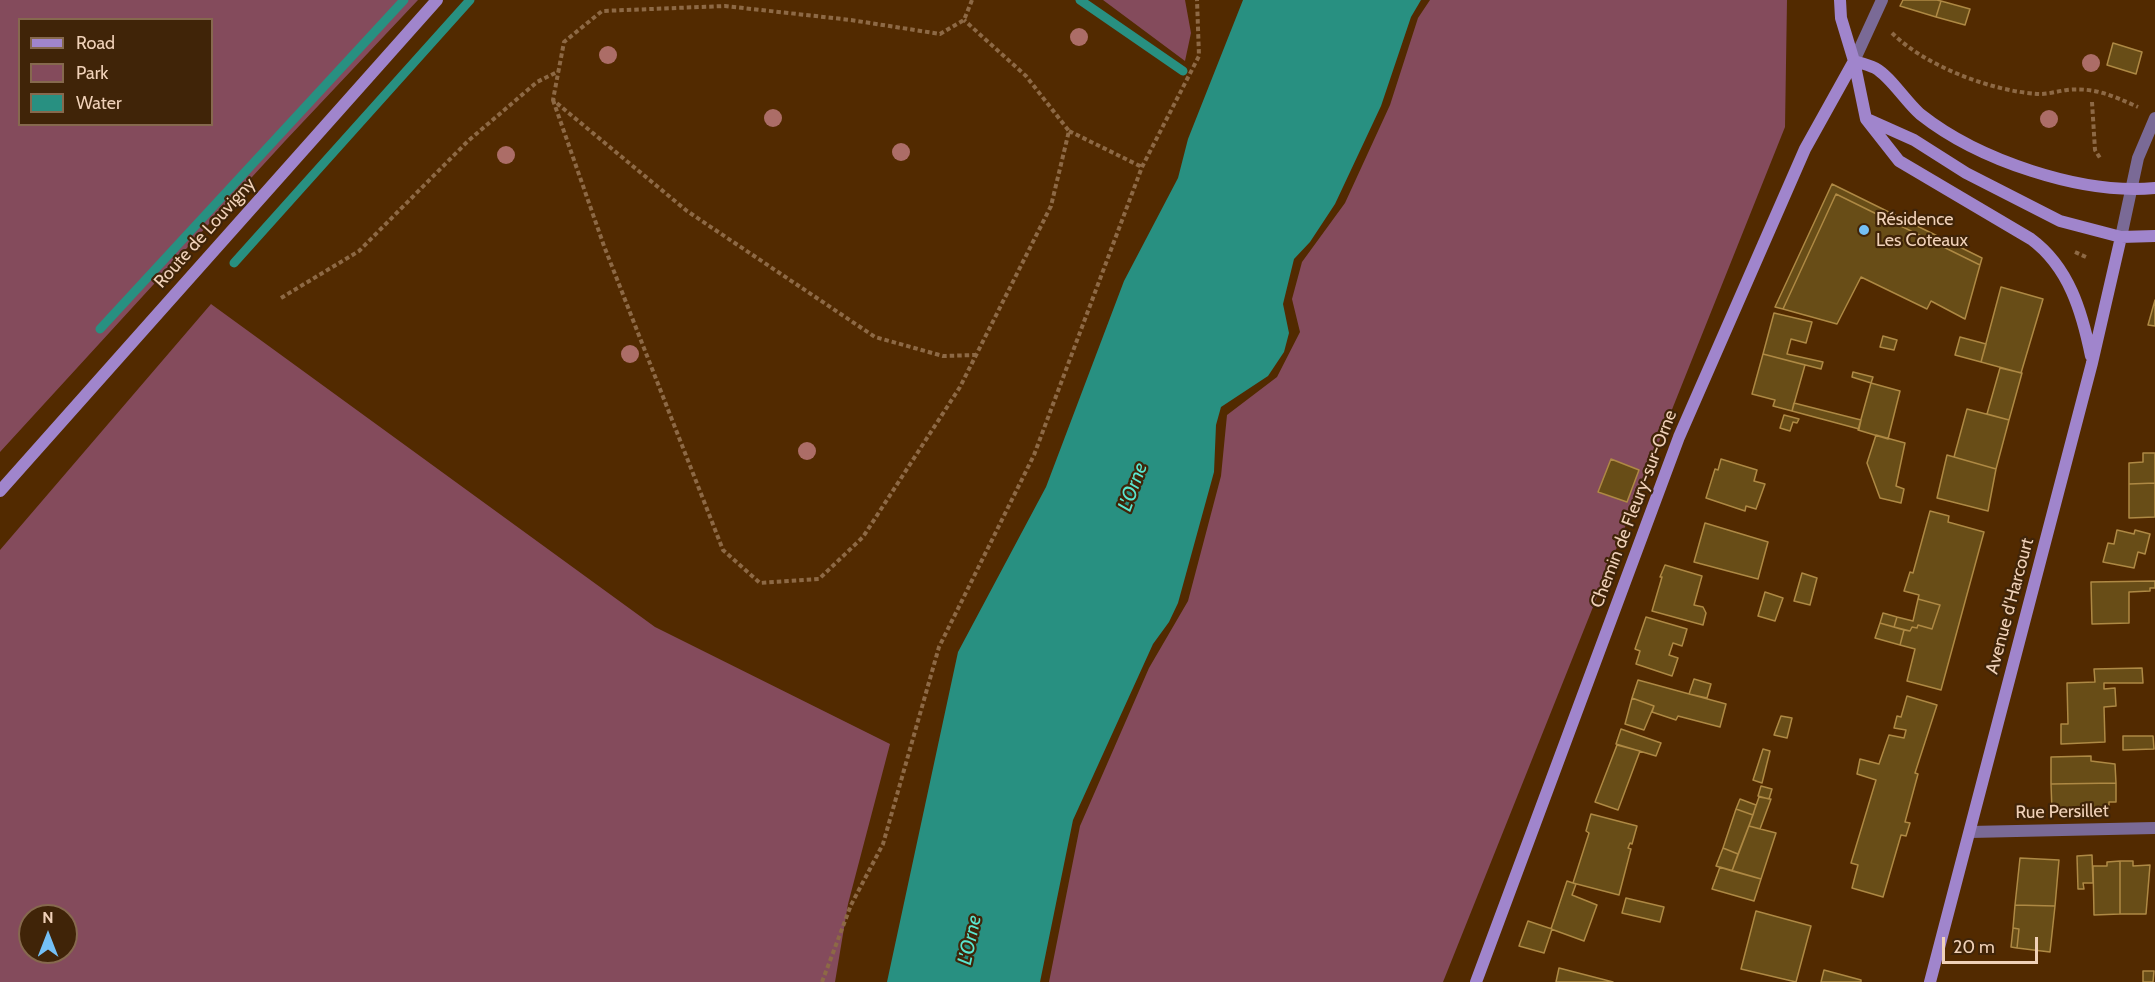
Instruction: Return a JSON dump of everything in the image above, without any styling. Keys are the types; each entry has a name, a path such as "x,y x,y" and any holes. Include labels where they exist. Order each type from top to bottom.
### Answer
{"main road":[{"name":"Route de Louvigny","path":"0,491 437,0"},
{"path":"1840,0 1841,18 1854,61 1866,119 1899,161 2031,239 2052,259 2069,284 2079,307 2092,363"},
{"path":"1854,61 1877,69 1920,113 1990,154 2067,182 2131,191 2155,189"},
{"name":"Chemin de Fleury-sur-Orne","path":"1476,982 1678,437 1805,149 1854,61"},
{"path":"1866,119 1914,140 1966,173 2040,213 2078,228 2121,237 2155,236"},
{"name":"Avenue d'Harcourt","path":"1929,982 2092,363 2121,237"}],"street":[{"path":"1854,61 1882,0"},
{"path":"2121,237 2138,158 2151,115"},
{"name":"Rue Persillet","path":"1970,832 2155,828"}],"path":[{"path":"972,0 964,20 940,34 851,20 725,6 602,11 564,42 553,100 604,246 723,550 760,583 819,579 863,537 960,387 1051,206 1069,131"},
{"path":"822,982 851,905 883,844 939,646 1034,455 1142,166 1199,56 1197,0"},
{"path":"964,20 1026,76 1069,131 1142,166"},
{"path":"1892,33 1910,50 1953,72 2016,91 2041,94 2068,90 2105,91 2151,115"},
{"path":"281,298 359,251 468,141 537,82 559,71"},
{"path":"553,100 687,211 875,338 943,356 976,355"},
{"path":"2092,102 2096,150 2100,158"}],"green space":[{"path":"0,0 418,0 285,141 0,452"},
{"path":"1103,0 1185,0 1191,33 1185,61"},
{"path":"1430,0 1787,0 1785,127 1443,982 1049,982 1080,826 1149,668 1188,601 1221,476 1227,415 1277,377 1300,332 1292,299 1302,262 1345,203 1390,105 1418,18"},
{"path":"211,304 655,627 890,744 848,904 835,982 0,982 0,550"}],"water":[{"name":"L'Orne","path":"1243,0 1421,0 1411,17 1381,106 1335,204 1310,242 1294,259 1283,304 1289,333 1284,352 1268,376 1221,407 1216,425 1214,472 1178,603 1169,622 1153,644 1073,820 1040,982 887,982 958,652 1046,487 1124,281 1178,178 1188,139"}],"building":[{"path":"1903,0 1941,1 1936,17 1900,6"},
{"path":"1941,1 1970,9 1965,25 1936,17"},
{"path":"2113,43 2142,52 2136,74 2107,65"},
{"path":"1832,184 1982,258 1980,265 1836,194 1783,309 1775,307"},
{"name":"Résidence Les Coteaux","path":"1836,194 1980,265 1965,319 1931,301 1927,309 1861,277 1837,324 1783,309"},
{"path":"2001,287 2043,299 2021,373 1981,362"},
{"path":"2155,300 2155,326 2148,325"},
{"path":"1774,313 1812,322 1806,343 1791,339 1787,354 1823,362 1821,369 1763,354"},
{"path":"1883,336 1897,340 1894,350 1880,347"},
{"path":"1960,337 1986,344 1981,362 1955,355"},
{"path":"1763,354 1805,365 1792,411 1773,406 1775,400 1752,394"},
{"path":"2000,368 2022,373 2009,420 1987,414"},
{"path":"1853,372 1873,377 1871,383 1852,377"},
{"path":"1871,383 1900,391 1888,439 1858,430"},
{"path":"1794,403 1861,420 1859,429 1792,411"},
{"path":"1967,409 2009,420 1996,469 1954,457"},
{"path":"1784,415 1799,419 1797,423 1793,422 1790,431 1780,428"},
{"path":"1876,435 1905,443 1896,486 1904,489 1901,503 1880,498 1867,463"},
{"path":"2143,453 2155,453 2155,483 2129,484 2129,463 2143,462"},
{"path":"1947,455 1996,469 1988,511 1937,498"},
{"path":"1611,459 1639,470 1627,502 1598,492"},
{"path":"1721,459 1757,470 1754,481 1765,484 1756,509 1746,506 1745,511 1706,498 1715,469 1718,470"},
{"path":"2155,483 2155,517 2129,518 2129,484"},
{"path":"1930,511 1949,516 1948,522 1984,532 1941,690 1907,681 1915,649 1900,645 1904,630 1910,631 1912,627 1917,628 1918,625 1932,629 1940,605 1918,599 1919,595 1904,591 1910,572 1913,573"},
{"path":"1705,523 1768,542 1758,579 1694,562"},
{"path":"2117,530 2134,534 2135,530 2150,534 2145,554 2138,552 2134,568 2103,562 2108,543 2114,544"},
{"path":"1665,565 1702,576 1694,605 1703,607 1706,613 1703,625 1652,611"},
{"path":"1802,573 1817,578 1810,605 1794,601"},
{"path":"2155,581 2155,588 2150,588 2150,591 2129,592 2129,623 2092,624 2091,582"},
{"path":"1765,592 1783,598 1775,621 1758,616"},
{"path":"1918,599 1940,605 1932,629 1918,625 1917,628 1912,627 1910,631 1894,627 1897,617 1913,621"},
{"path":"1883,613 1897,617 1894,627 1880,623"},
{"path":"1646,617 1687,629 1682,646 1673,643 1669,655 1678,658 1672,676 1636,664 1640,651 1635,649"},
{"path":"1880,623 1904,630 1900,645 1875,638"},
{"path":"2142,668 2143,683 2104,683 2104,689 2115,688 2116,706 2104,707 2105,742 2061,744 2061,724 2068,724 2067,683 2095,682 2094,669"},
{"path":"1694,679 1711,684 1707,698 1689,694"},
{"path":"1638,680 1726,704 1720,727 1678,716 1676,720 1652,712 1654,706 1632,698"},
{"path":"1907,696 1937,705 1915,773 1918,774 1905,822 1910,823 1906,836 1901,835 1883,897 1852,888 1858,865 1851,863 1876,780 1857,774 1860,759 1879,764 1889,735 1904,738 1906,730 1894,728 1897,716 1901,717"},
{"path":"1632,698 1654,706 1644,730 1625,724"},
{"path":"1781,716 1792,718 1787,738 1774,735"},
{"path":"1621,729 1661,743 1656,756 1616,744"},
{"path":"2123,736 2153,736 2154,749 2123,750"},
{"path":"1617,745 1640,751 1618,810 1595,802"},
{"path":"1763,749 1770,751 1762,783 1753,780"},
{"path":"2091,756 2091,761 2115,764 2116,783 2051,784 2051,757"},
{"path":"2116,783 2116,802 2109,802 2109,810 2052,812 2051,784"},
{"path":"1761,786 1772,789 1769,799 1758,796"},
{"path":"1759,797 1771,799 1760,829 1749,826"},
{"path":"1740,799 1756,805 1753,815 1736,809"},
{"path":"1736,809 1753,815 1738,854 1723,848"},
{"path":"1591,814 1637,826 1632,844 1630,843 1628,848 1631,849 1619,895 1573,883 1589,833 1586,831"},
{"path":"1749,826 1776,833 1761,879 1732,871"},
{"path":"1723,848 1738,854 1732,871 1716,866"},
{"path":"2092,855 2093,883 2083,883 2084,889 2078,889 2077,856"},
{"path":"2020,858 2059,860 2055,906 2015,905"},
{"path":"2120,861 2133,861 2133,866 2150,865 2146,914 2120,914"},
{"path":"2120,861 2120,914 2094,915 2093,866 2107,866 2107,862"},
{"path":"1720,867 1761,879 1754,901 1712,889"},
{"path":"1567,881 1576,884 1572,895 1597,905 1584,941 1551,929"},
{"path":"1626,898 1664,907 1660,922 1622,913"},
{"path":"2015,905 2055,906 2050,952 2017,948 2019,929 2013,928"},
{"path":"1756,911 1811,926 1796,982 1741,969"},
{"path":"1528,921 1552,929 1544,953 1519,946"},
{"path":"2013,928 2019,929 2017,948 2011,947"},
{"path":"1559,968 1613,982 1556,982"},
{"path":"1824,970 1861,980 1861,982 1821,982"},
{"path":"2143,971 2154,971 2153,982 2143,982"}],"waterway":[{"path":"100,329 404,0"},
{"path":"234,263 470,0"},
{"path":"1080,0 1183,71"}],"place":[{"name":"Résidence Les Coteaux","path":"1864,230"}]}
